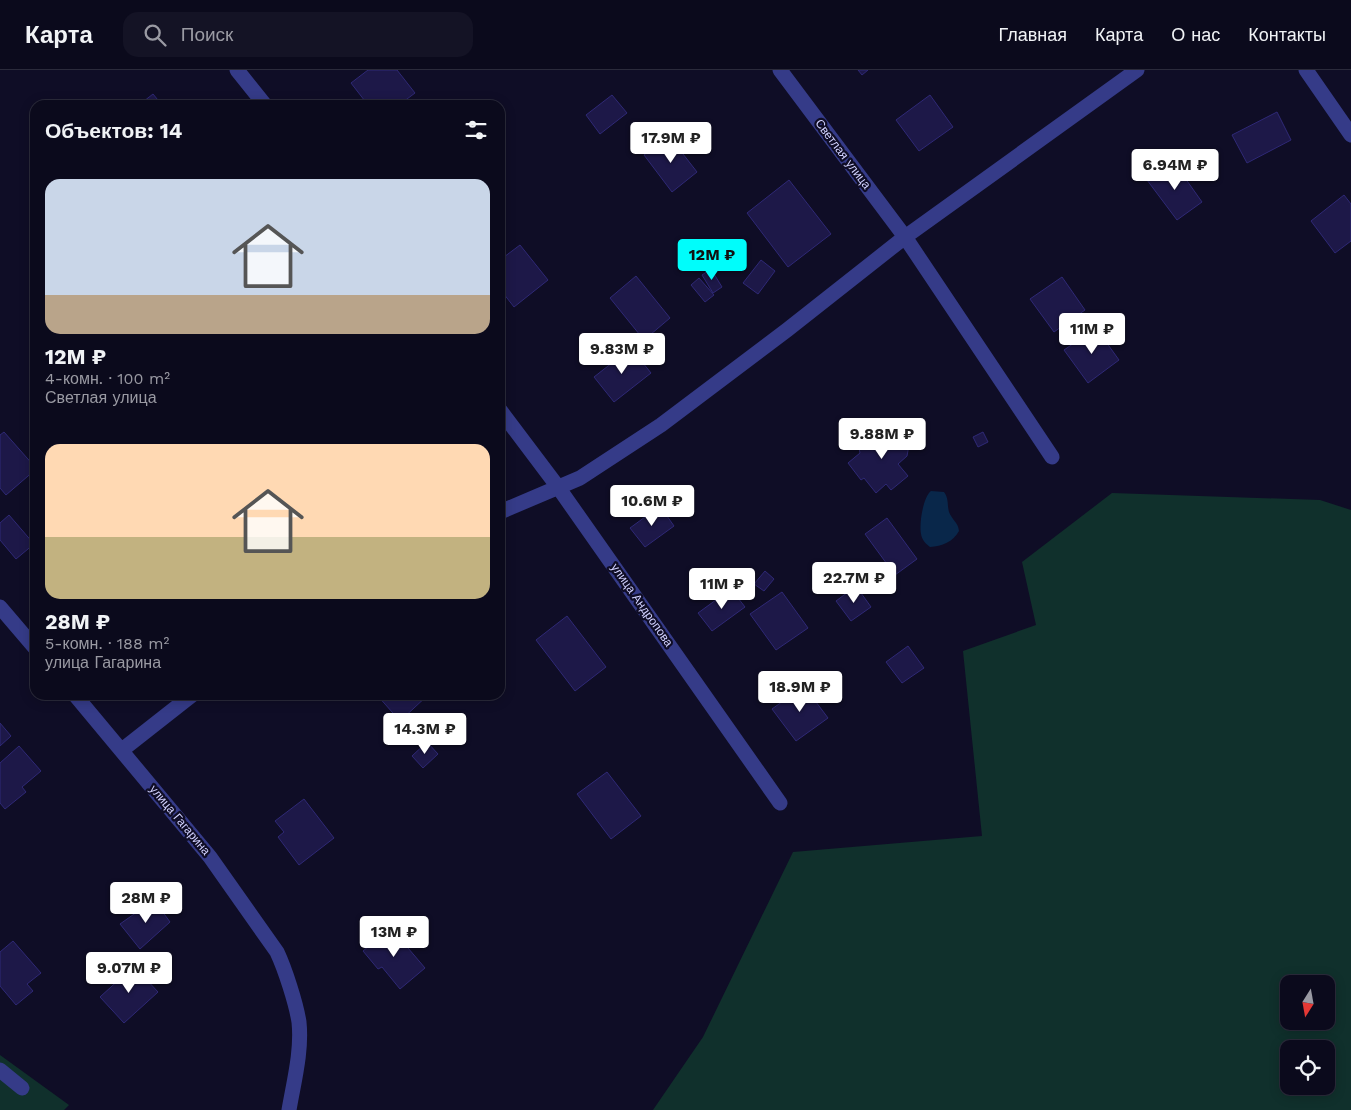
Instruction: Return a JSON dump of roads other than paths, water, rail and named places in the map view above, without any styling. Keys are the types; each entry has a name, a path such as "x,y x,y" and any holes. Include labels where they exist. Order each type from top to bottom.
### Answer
{"street":[{"path":"237,70 261,100"},
{"name":"Светлая улица","path":"780,70 905,237 1052,456"},
{"path":"505,510 580,478 661,425 905,237 1137,70"},
{"path":"1306,70 1351,135"},
{"name":"улица Андропова","path":"505,417 558,486 780,803"},
{"path":"0,606 30,642"},
{"name":"улица Гагарина","path":"79,700 210,857 277,952 284,966 299,1021 298,1056 289,1110"},
{"path":"122,750 186,700"},
{"path":"0,1070 22,1088"}],"water":[{"path":"931,491 944,492 949,512 959,531 947,543 930,547 922,538 921,524 922,511 928,494"}]}
